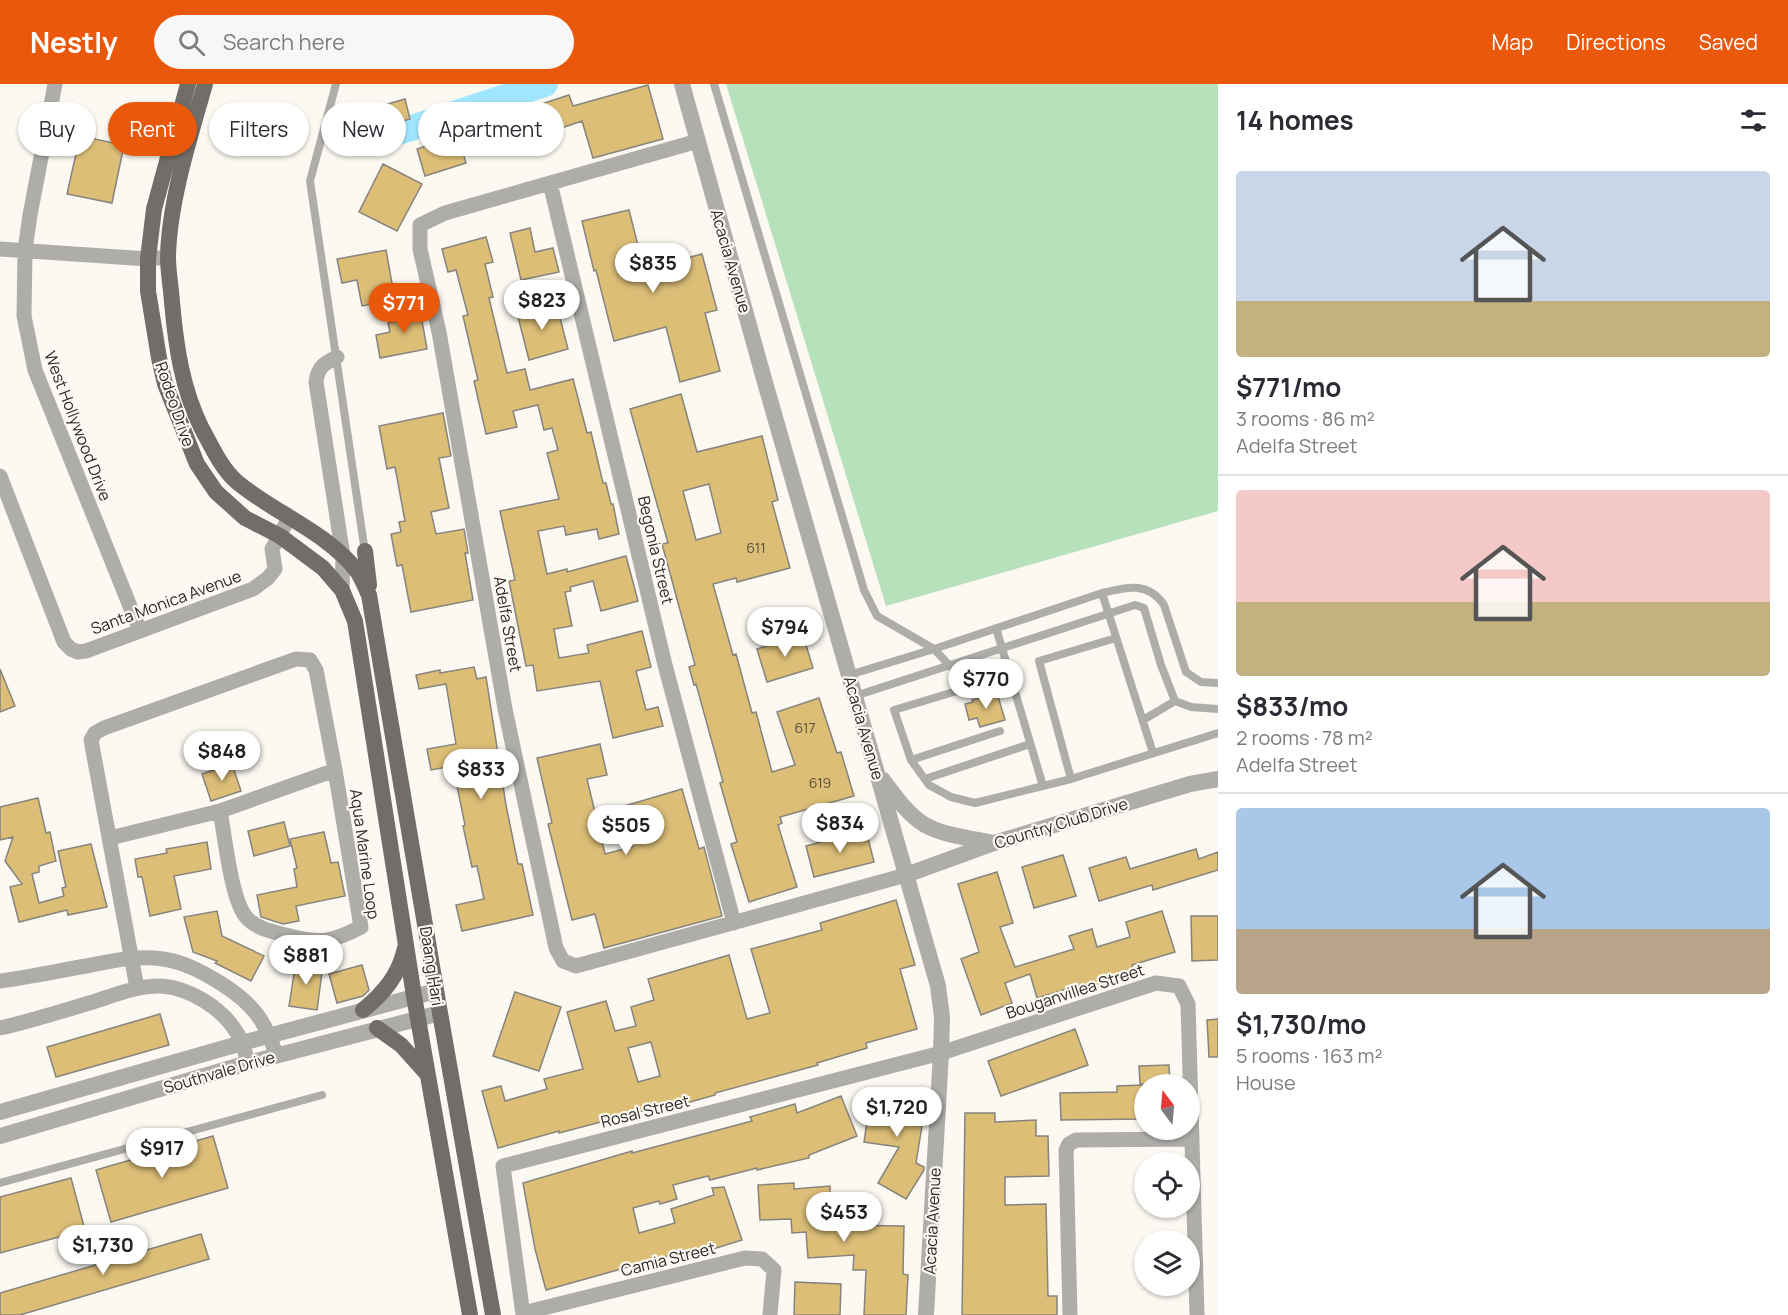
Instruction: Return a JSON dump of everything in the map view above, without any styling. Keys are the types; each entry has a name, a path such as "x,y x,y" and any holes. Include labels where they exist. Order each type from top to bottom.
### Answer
{"main road":[{"name":"Rodeo Drive","path":"188,84 154,209 148,259 148,291 159,358 173,408 198,464 216,492 245,518 280,536 317,562 342,590 355,621"},
{"name":"Rodeo Drive","path":"205,84 174,210 168,257 178,356 191,406 215,454 234,479 257,498 324,540 359,573 369,595 372,616"},
{"path":"365,551 372,616"},
{"name":"Daang Hari","path":"372,616 493,1315"},
{"name":"Daang Hari","path":"355,621 414,996 470,1315"},
{"path":"363,1010 391,982 398,970 406,944"},
{"path":"377,1028 406,1050 429,1077"}],"street":[{"name":"West Hollywood Drive","path":"55,84 25,250 24,316 35,370 140,631"},
{"name":"Acacia Avenue","path":"682,84 938,986 942,1017 941,1053 926,1315"},
{"name":"Adelfa Street","path":"698,141 445,213 420,225 420,249 439,332 505,709 556,948 563,961 576,966 906,875"},
{"name":"Begonia Street","path":"550,183 662,654 734,923"},
{"path":"0,249 148,259 168,257"},
{"path":"337,357 321,364 317,371 316,382 343,556 342,590"},
{"name":"Santa Monica Avenue","path":"0,476 64,642 71,650 78,652 247,592 261,584 275,569 272,549 280,536"},
{"path":"280,536 289,518"},
{"path":"342,590 359,573"},
{"path":"110,838 220,811 335,770 316,670 310,660 296,659 104,728 95,733 91,740 137,988"},
{"name":"Aqua Marine Loop","path":"220,811 237,901 246,918 257,926 312,942 340,938 361,927 335,770"},
{"path":"877,772 907,810 924,825 953,835 994,843"},
{"name":"Country Club Drive","path":"906,875 994,843 1190,784 1218,779"},
{"path":"0,981 130,958 164,959 187,965 212,978 257,1013 270,1035 276,1055"},
{"name":"Bouganvillea Street","path":"941,1053 1156,983 1179,986 1188,1004 1190,1074"},
{"path":"0,1028 28,1022 137,988 159,986 179,989 200,999 225,1017 243,1043 248,1063"},
{"name":"Southvale Drive","path":"0,1112 270,1035 436,991"},
{"name":"Southvale Drive","path":"0,1136 276,1055 440,1013"},
{"name":"Rosal Street","path":"523,1314 502,1166 941,1053"},
{"path":"1070,1315 1066,1150 1069,1144 1076,1140 1134,1140"},
{"name":"Bouganvillea Street","path":"1192,1140 1197,1315"},
{"name":"Camia Street","path":"523,1314 745,1258 762,1259 774,1270 770,1315"}],"lane":[{"path":"336,84 310,181 365,551 359,573"},
{"path":"714,84 864,590 878,616 934,649 950,666"},
{"path":"849,675 1102,593 1126,587 1138,587 1150,591 1164,605 1186,672 1201,682 1218,683"},
{"path":"1102,593 1153,753"},
{"path":"855,696 1135,604 1144,608 1161,665 1175,701 1191,707 1218,709"},
{"path":"996,628 1042,786"},
{"path":"1071,778 1039,661 1116,638"},
{"path":"1010,675 894,710 912,760 929,785 951,797 975,803 1071,778 1218,733"},
{"path":"1143,720 1175,701"},
{"path":"912,760 1000,731"},
{"path":"925,778 1030,744"},
{"path":"0,1183 322,1095"}],"green space":[{"path":"726,84 1218,84 1218,511 886,606"}],"building":[{"path":"648,85 663,139 593,158 582,121 564,127 564,102 547,102 569,95 573,106"},
{"path":"406,103 410,119 406,120"},
{"path":"96,139 108,142 108,156 122,156 112,203 67,194 76,156 96,156"},
{"path":"419,156 464,156 466,163 425,176"},
{"path":"383,164 422,184 397,231 359,212"},
{"path":"629,210 644,269 702,254 717,310 705,313 720,371 680,382 666,327 614,341 582,221"},
{"path":"530,228 535,252 553,248 559,272 521,280 510,233"},
{"path":"486,237 493,262 485,264 493,297 489,298 507,373 525,369 530,390 573,379 587,433 591,432 603,483 606,483 611,504 613,504 619,534 599,539 597,529 566,535 564,526 538,531 547,574 567,569 567,572 626,556 638,601 601,611 593,581 570,587 571,591 565,592 572,626 554,629 559,658 589,653 587,645 642,631 651,667 636,671 646,710 658,707 663,726 613,738 600,681 537,691 533,665 526,666 509,581 515,580 500,511 559,499 547,453 558,450 552,428 544,430 538,405 513,411 517,427 486,434 474,381 478,380 463,316 468,315 456,270 448,272 442,249"},
{"path":"386,250 395,300 362,306 357,280 342,283 337,259"},
{"path":"556,302 568,349 529,360 517,313"},
{"path":"419,304 427,349 380,358 376,335 390,332 388,323 404,320 401,307"},
{"path":"681,394 697,452 762,436 778,500 772,502 790,568 737,582 736,578 713,584 752,713 756,712 772,772 795,765 777,712 819,698 837,753 841,752 854,796 780,817 782,823 778,825 797,887 749,902 731,844 737,842 720,783 723,782 696,684 694,685 689,667 695,665 662,544 668,543 630,409","holes":["709,484 721,533 696,540 683,491"]},
{"path":"443,413 451,456 439,458 449,508 431,512 436,534 464,529 468,553 465,553 473,600 411,612 402,565 397,566 391,534 401,532 399,522 405,521 395,467 387,469 379,426"},
{"path":"803,635 813,668 767,682 757,649"},
{"path":"474,667 477,679 486,677 506,805 518,864 522,864 533,915 462,931 456,905 484,899 477,866 472,867 453,766 431,770 427,749 456,744 446,684 419,689 416,675"},
{"path":"0,669 15,706 0,712"},
{"path":"997,693 1005,720 980,727 977,718 969,720 965,704"},
{"path":"600,744 607,775 587,779 605,854 632,847 621,807 682,789 699,849 704,847 722,916 604,948 595,914 572,920 548,824 552,823 537,758"},
{"path":"232,764 241,791 211,801 202,774"},
{"path":"38,798 46,833 50,832 56,861 39,866 39,872 32,874 39,903 64,896 62,888 66,887 58,851 91,844 107,907 68,915 67,910 19,922 10,887 22,884 5,861 13,837 0,840 0,807"},
{"path":"284,822 290,846 254,856 248,831"},
{"path":"866,830 874,862 814,877 806,846"},
{"path":"324,832 331,863 338,862 345,896 296,906 299,921 283,924 261,917 257,895 297,887 294,869 297,868 290,839"},
{"path":"207,842 211,869 174,876 181,909 150,916 142,877 138,877 135,859 167,853 166,849"},
{"path":"1196,849 1199,859 1218,852 1218,870 1153,890 1152,885 1099,901 1089,868 1126,857 1130,869"},
{"path":"1063,855 1076,896 1034,908 1022,867"},
{"path":"997,872 1013,923 1000,927 1015,967 1074,949 1069,936 1092,929 1097,947 1130,937 1126,922 1162,911 1175,952 1132,965 1135,975 1086,991 1084,984 1037,998 1030,974 1005,983 1012,1003 981,1015 961,959 979,952 958,884"},
{"path":"896,900 915,965 900,969 917,1029 866,1043 867,1048 817,1063 818,1065 715,1093 715,1095 669,1108 669,1104 498,1148 482,1091 501,1086 505,1101 547,1089 544,1079 583,1069 567,1012 606,1001 615,1031 636,1026 631,1007 654,1000 648,979 729,955 747,1019 770,1013 751,949 822,930 820,923","holes":["651,1042 660,1076 638,1082 628,1048"]},
{"path":"217,911 222,936 264,956 251,981 215,963 217,961 193,952 184,917"},
{"path":"1191,916 1218,916 1218,960 1192,961"},
{"path":"296,961 323,965 317,1010 289,1006"},
{"path":"362,965 369,990 363,996 337,1003 329,974"},
{"path":"515,992 561,1007 539,1071 493,1056"},
{"path":"160,1014 169,1045 56,1077 47,1047"},
{"path":"1218,1019 1218,1057 1209,1057 1207,1020"},
{"path":"1075,1029 1088,1065 1001,1096 988,1061"},
{"path":"1169,1065 1169,1074 1139,1074 1139,1066"},
{"path":"1134,1085 1134,1119 1061,1120 1060,1093 1117,1092 1117,1086"},
{"path":"871,1093 926,1101 916,1163 924,1167 924,1170 906,1199 878,1183 899,1147 864,1142"},
{"path":"841,1096 857,1136 809,1155 809,1158 710,1180 708,1176 673,1185 677,1199 633,1208 639,1233 675,1223 671,1209 714,1195 712,1188 724,1187 742,1240 684,1258 682,1252 546,1290 535,1249 523,1183 632,1151 632,1153 752,1121 750,1117 795,1104 797,1113"},
{"path":"965,1113 995,1113 995,1122 1036,1120 1036,1136 1048,1136 1049,1176 1005,1177 1005,1205 1046,1204 1048,1296 1057,1296 1057,1315 962,1315"},
{"path":"213,1136 228,1188 111,1222 96,1170"},
{"path":"71,1178 85,1230 0,1253 0,1197"},
{"path":"794,1183 794,1189 830,1186 831,1223 904,1226 903,1274 908,1275 906,1315 864,1315 866,1270 853,1270 854,1255 808,1258 806,1232 792,1233 791,1219 760,1220 758,1185"},
{"path":"201,1234 209,1259 20,1315 0,1315 0,1293"},
{"path":"795,1282 841,1284 840,1315 794,1315"}],"waterway":[{"path":"406,130 545,84"}]}
